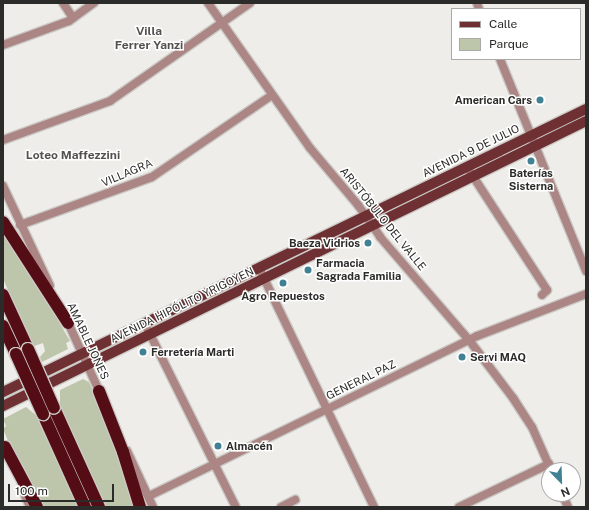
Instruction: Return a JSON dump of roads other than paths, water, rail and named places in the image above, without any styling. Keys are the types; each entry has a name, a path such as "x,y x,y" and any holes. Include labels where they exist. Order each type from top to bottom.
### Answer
{"highway":[{"path":"3,222 68,323"},
{"path":"3,295 99,507"},
{"path":"3,326 85,507"},
{"path":"100,391 123,452 140,507"},
{"path":"4,446 38,507"}],"main road":[{"name":"AVENIDA 9 DE JULIO","path":"366,216 586,109"},
{"name":"AVENIDA 9 DE JULIO","path":"372,225 535,145 585,124"},
{"name":"AVENIDA HIPÓLITO YRIGOYEN","path":"3,392 83,355 366,216"},
{"name":"AVENIDA HIPÓLITO YRIGOYEN","path":"3,406 372,225"}],"street":[{"path":"63,3 73,18"},
{"path":"3,45 73,18 94,3"},
{"name":"ARISTÓBULO DEL VALLE","path":"208,3 310,148 372,225 469,340 528,421 548,462"},
{"path":"3,140 110,101 250,3"},
{"path":"500,60 586,271"},
{"name":"VILLAGRA","path":"20,225 152,176 272,95"},
{"path":"574,114 585,124"},
{"path":"467,167 547,290 542,295"},
{"name":"AMABLE JONES","path":"3,186 153,507"},
{"path":"259,268 374,507"},
{"name":"GENERAL PAZ","path":"149,496 469,340 586,294"},
{"path":"145,324 236,507"},
{"path":"4,446 30,507"},
{"path":"459,507 541,471"},
{"path":"281,507 295,500"}],"place":[{"name":"American Cars","path":"540,100"},
{"name":"Baterías Sisterna","path":"531,161"},
{"name":"Baeza Vidrios","path":"368,243"},
{"name":"Farmacia Sagrada Familia","path":"308,270"},
{"name":"Agro Repuestos","path":"283,283"},
{"name":"Ferretería Marti","path":"143,352"},
{"name":"Servi MAQ","path":"462,357"},
{"name":"Almacén","path":"218,446"}],"district":[{"name":"Villa Ferrer Yanzi","path":"149,39"},
{"name":"Loteo Maffezzini","path":"73,156"}]}
